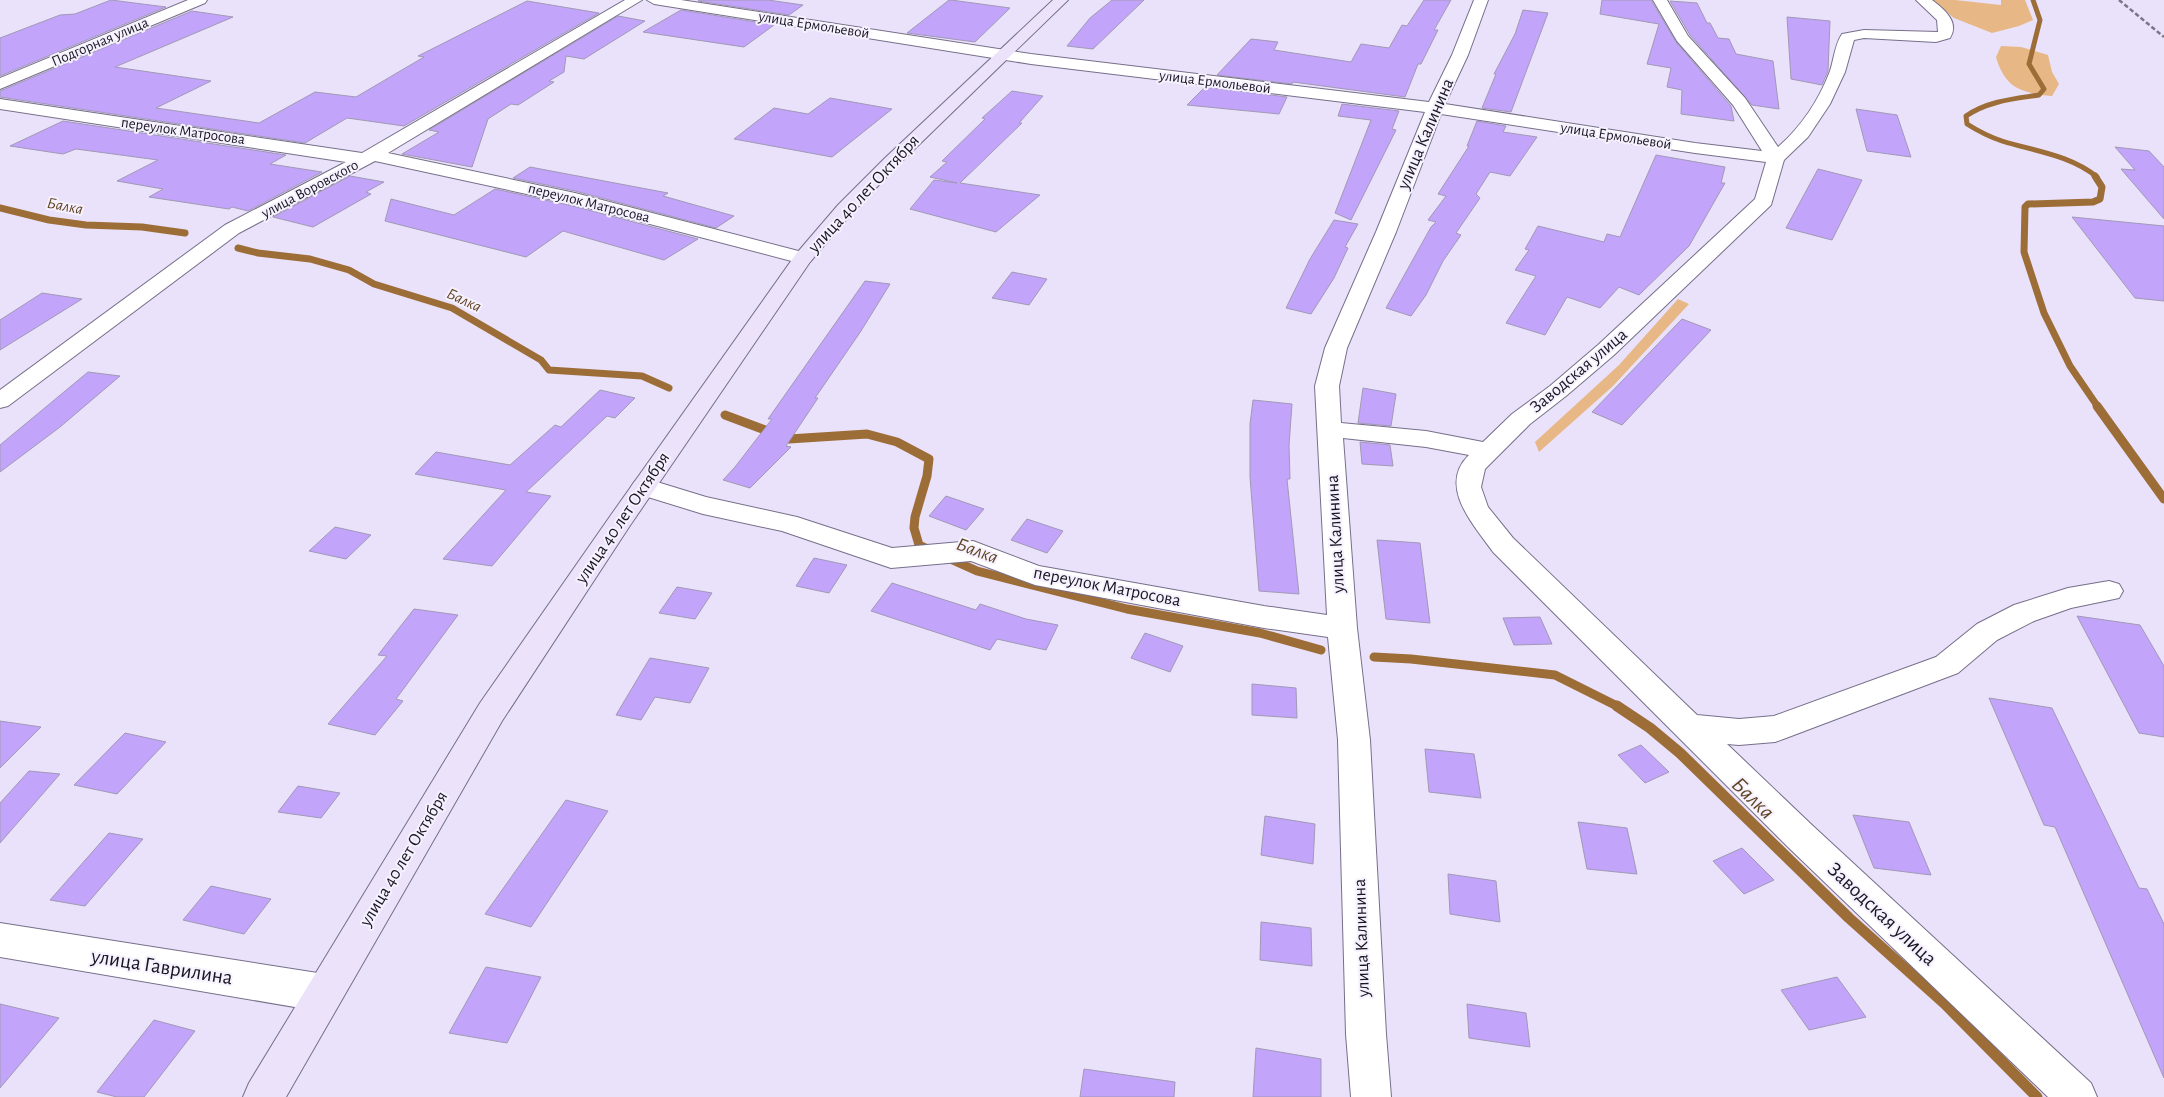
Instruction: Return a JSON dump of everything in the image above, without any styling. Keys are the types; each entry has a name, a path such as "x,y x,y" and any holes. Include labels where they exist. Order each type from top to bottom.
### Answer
{"street":[{"name":"Подгорная улица","path":"0,84 200,0"},
{"name":"улица Воровского","path":"0,401 232,229 369,157 635,0"},
{"name":"улица Ермольевой","path":"654,0 1002,55 1435,108 1695,148 1776,158"},
{"name":"улица 40 лет Октября","path":"263,1097 492,712 644,487 803,258 845,209 891,162 1061,0"},
{"name":"улица Калинина","path":"1371,1097 1366,1034 1354,740 1342,628 1327,386 1336,348 1386,232 1435,108 1460,55 1481,0"},
{"path":"1660,0 1682,38 1740,102 1776,158 1794,144 1821,108 1834,83 1847,38 1864,34 1936,37 1946,35 1948,29 1945,19 1924,0"},
{"path":"0,70 24,73"},
{"name":"переулок Матросова","path":"0,104 369,157 575,199 803,258"},
{"name":"Заводская улица","path":"1776,158 1764,201 1606,350 1558,391 1521,419 1487,451 1473,466 1468,487 1476,509 1504,546 1801,837 2077,1097"},
{"path":"1330,429 1426,439 1487,451"},
{"name":"переулок Матросова","path":"644,487 703,505 787,523 891,558 973,551 1035,575 1264,617 1342,628"},
{"path":"1690,727 1738,732 1775,729 1947,665 1987,632 2024,613 2068,598 2109,590"},
{"name":"улица Гаврилина","path":"0,940 324,994"}],"shaded area":[{"path":"1932,0 1955,0 2001,5 2001,0 2025,0 2033,20 1992,33 1954,18"},
{"path":"2001,46 2021,47 2048,55 2052,72 2059,84 2052,96 2023,91 2010,82 2004,76 1996,57"},
{"path":"1678,299 1689,304 1613,386 1539,452 1535,442 1619,365"}],"building":[{"path":"111,0 166,7 0,76 0,38 60,15 75,14"},
{"path":"768,0 803,5 789,15 698,1"},
{"path":"949,0 1010,8 975,42 907,33"},
{"path":"1112,0 1144,0 1093,49 1067,46 1090,18"},
{"path":"1424,0 1451,0 1434,30 1438,30 1421,64 1418,64 1405,97 1293,82 1292,84 1217,75 1251,39 1278,42 1274,50 1351,62 1361,44 1389,48 1402,25 1407,26"},
{"path":"1602,0 1651,0 1676,42 1731,106 1734,121 1681,114 1682,90 1667,87 1671,68 1647,64 1659,24 1600,14"},
{"path":"527,1 599,13 404,126 347,118 305,143 0,97 0,91 192,11 233,17 115,67 211,81 156,108 259,123 315,92 356,97 424,57 418,56"},
{"path":"1670,1 1697,3 1707,23 1710,23 1718,38 1729,39 1736,54 1773,61 1779,109 1752,105 1690,35"},
{"path":"681,10 774,25 744,47 643,32"},
{"path":"1523,10 1548,13 1511,112 1482,108 1496,74 1494,74 1515,34"},
{"path":"618,16 645,21 584,59 566,56 564,72 549,81 554,82 518,105 511,104 488,119 472,167 402,154 439,132 429,130"},
{"path":"1787,17 1830,21 1828,71 1822,85 1791,79"},
{"path":"1205,87 1287,97 1279,114 1187,105"},
{"path":"1012,91 1043,96 1019,123 1022,123 960,183 1040,195 996,232 910,209 934,180 957,183 930,177 947,162 942,161 985,119 982,118"},
{"path":"830,98 892,109 832,157 734,139 774,108 808,114"},
{"path":"1342,104 1399,111 1392,129 1396,130 1351,220 1335,213 1371,120 1338,116"},
{"path":"1856,109 1897,115 1911,157 1867,151"},
{"path":"63,121 286,155 270,164 322,172 248,211 232,207 229,209 149,197 163,189 117,181 158,160 76,149 63,154 10,146"},
{"path":"1477,121 1506,126 1503,132 1537,137 1510,176 1490,172 1476,194 1480,198 1456,233 1461,235 1443,261 1426,295 1411,316 1386,308 1431,227 1436,222 1428,220 1446,196 1438,194 1469,146 1467,146"},
{"path":"2115,147 2149,151 2164,167 2164,219 2121,169 2135,170"},
{"path":"1656,155 1725,167 1721,183 1725,183 1689,246 1639,295 1619,287 1600,308 1567,297 1545,335 1506,323 1536,276 1515,270 1529,250 1525,249 1538,226 1604,242 1607,234 1620,237"},
{"path":"530,167 668,193 663,196 734,216 716,228 575,191 513,178"},
{"path":"1818,169 1862,180 1832,240 1786,228"},
{"path":"350,176 384,182 366,192 371,194 313,227 273,217"},
{"path":"495,189 573,206 698,239 664,260 563,231 526,257 385,221 391,199 454,215"},
{"path":"2072,217 2164,226 2164,301 2135,298"},
{"path":"1334,220 1358,224 1345,247 1348,248 1334,278 1311,314 1286,308 1310,259"},
{"path":"1012,272 1047,279 1029,305 992,298"},
{"path":"865,281 890,284 861,331 815,398 818,398 786,446 791,447 750,488 723,480 772,419 768,419"},
{"path":"42,293 82,299 0,350 0,320"},
{"path":"1682,319 1711,330 1622,425 1592,412"},
{"path":"88,372 120,376 60,427 0,472 0,445"},
{"path":"1363,388 1396,394 1391,426 1358,423"},
{"path":"600,390 635,398 615,418 607,416 526,492 551,496 492,566 443,559 506,490 415,474 436,452 510,465 555,425 561,427"},
{"path":"1253,400 1292,404 1289,445 1290,479 1287,479 1299,594 1259,591 1250,477 1250,424"},
{"path":"1360,442 1390,445 1393,466 1362,464"},
{"path":"946,496 984,509 966,530 929,516"},
{"path":"1027,519 1063,531 1047,553 1011,540"},
{"path":"335,527 371,535 346,559 309,551"},
{"path":"1377,540 1420,543 1430,623 1386,619"},
{"path":"814,558 847,565 829,593 796,586"},
{"path":"892,583 976,610 980,604 1026,619 1058,625 1046,650 997,639 990,650 871,611"},
{"path":"677,587 712,593 695,619 659,613"},
{"path":"414,609 458,615 396,699 403,701 375,735 328,724 387,656 378,655"},
{"path":"2077,616 2140,625 2164,666 2164,737 2139,733"},
{"path":"1540,617 1552,644 1514,645 1503,618"},
{"path":"1145,633 1183,646 1170,672 1131,658"},
{"path":"650,658 709,668 690,703 655,697 641,720 616,715"},
{"path":"1252,684 1296,688 1297,718 1252,715"},
{"path":"1989,698 2052,708 2139,888 2147,889 2164,924 2164,1078 2055,827 2044,825"},
{"path":"0,721 41,727 0,768"},
{"path":"125,733 166,742 117,794 74,785"},
{"path":"1641,745 1669,772 1645,783 1618,755"},
{"path":"1425,749 1474,754 1481,798 1429,792"},
{"path":"29,771 60,774 0,843 0,803"},
{"path":"298,786 340,793 321,818 278,812"},
{"path":"566,800 608,811 531,927 485,914"},
{"path":"1853,815 1909,822 1931,875 1874,868"},
{"path":"1265,816 1315,824 1313,864 1261,855"},
{"path":"1578,822 1627,828 1637,874 1587,869"},
{"path":"109,833 143,839 85,906 50,900"},
{"path":"1742,848 1774,880 1744,894 1713,861"},
{"path":"1448,874 1496,881 1500,922 1450,914"},
{"path":"211,886 271,899 244,934 183,920"},
{"path":"1261,922 1311,928 1312,966 1260,960"},
{"path":"486,967 541,977 507,1043 449,1033"},
{"path":"1837,977 1866,1017 1809,1030 1781,990"},
{"path":"0,1004 59,1018 0,1088"},
{"path":"1467,1004 1526,1013 1530,1047 1469,1038"},
{"path":"154,1020 195,1031 144,1097 117,1097 97,1092"},
{"path":"1256,1048 1321,1059 1321,1097 1253,1097"},
{"path":"1084,1069 1175,1082 1174,1097 1080,1097"}],"waterway":[{"path":"2033,0 2040,20 2029,64 2044,89 2039,95 2001,101 1974,111 1966,116 1967,124 1984,134 2014,145 2064,159 2097,177"},
{"path":"2095,176 2102,187 2100,199 2093,202 2028,204 2025,207 2024,252 2044,313 2070,366 2098,407"},
{"name":"Балка","path":"0,208 49,220 86,225 142,227 185,233"},
{"name":"Балка","path":"238,248 258,253 310,259 349,270 374,284 452,308 541,360 549,370 642,376 669,388"},
{"path":"2097,406 2164,499"},
{"name":"Балка","path":"725,415 789,439 867,434 897,442 929,459 927,476 915,517 914,528 919,545 930,550"},
{"name":"Балка","path":"946,557 977,571 1127,609 1260,633 1321,650"},
{"name":"Балка","path":"1374,657 1411,659 1555,675 1617,706"},
{"name":"Балка","path":"1617,706 1650,728 1680,753 1849,918 1945,1004 2037,1097"}],"railway":[{"path":"2119,0 2164,37"}]}
